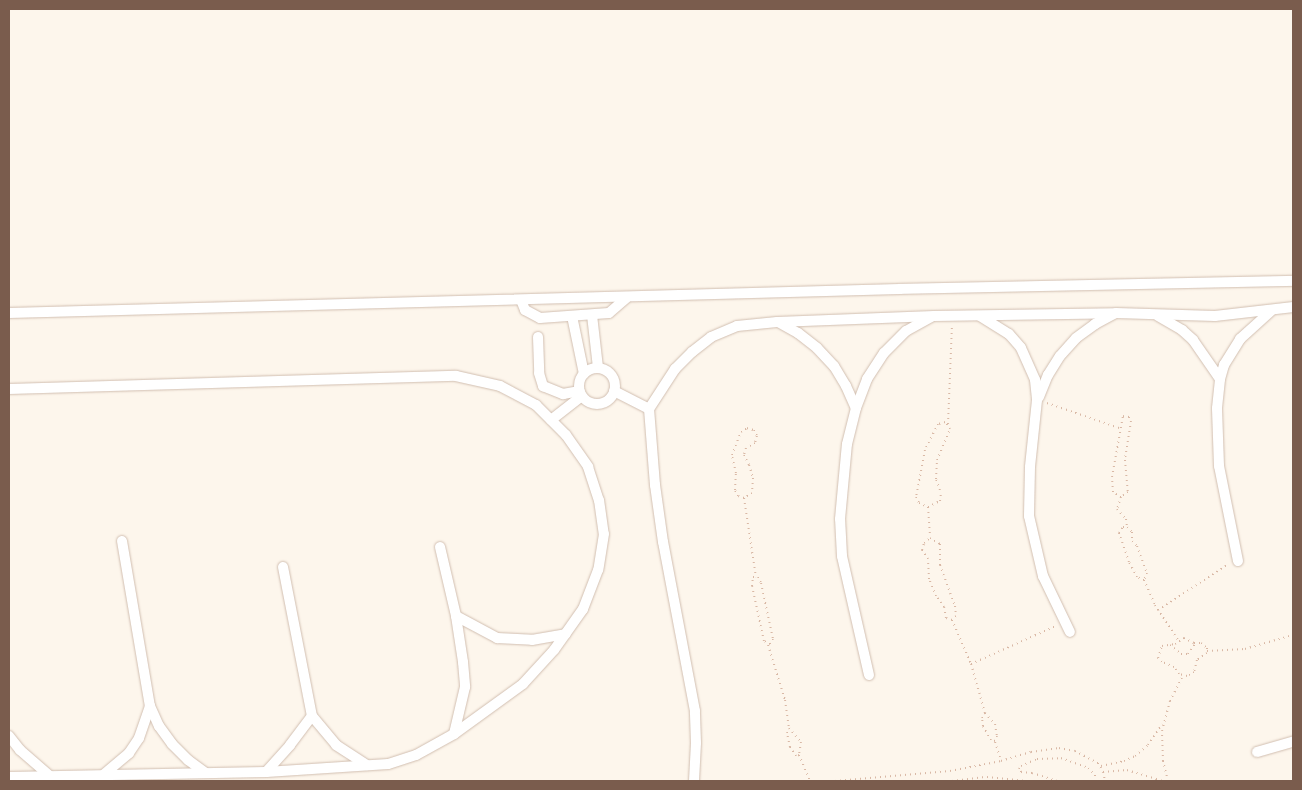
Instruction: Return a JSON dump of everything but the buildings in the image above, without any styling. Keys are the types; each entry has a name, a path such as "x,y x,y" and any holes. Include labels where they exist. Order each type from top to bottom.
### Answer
{"street":[{"path":"9,314 626,298 910,288 1293,281"},
{"path":"522,300 525,310 540,318 609,313 626,298"},
{"path":"694,781 695,711 662,542 649,409 675,369 711,337 737,326 777,322 952,315 1116,313 1215,316 1293,307"},
{"path":"1238,559 1219,466 1217,437 1220,379 1224,364 1240,339 1274,309"},
{"path":"1037,400 1048,375 1060,356 1076,338 1095,324 1116,313"},
{"path":"592,315 598,368"},
{"path":"980,315 995,324 1020,348 1035,380 1037,400 1030,467 1029,516 1043,576 1070,632"},
{"path":"1155,315 1175,326 1193,340 1220,379"},
{"path":"572,316 584,374"},
{"path":"869,675 842,556 842,481 847,444 856,408 867,379 884,353 906,331 934,316"},
{"path":"777,322 817,348 838,373 856,408"},
{"path":"538,337 539,373 543,386 563,394 581,393"},
{"path":"598,368 612,376 615,384 610,398 596,404 588,401 581,393 580,381 584,374 591,369 598,368"},
{"path":"9,388 456,376 500,386 536,405 566,435 588,467 599,500 604,534 595,578 583,609 566,634 523,684 454,734 416,756 388,764 266,772 103,775 53,778 9,777"},
{"path":"614,391 649,409"},
{"path":"551,420 581,393"},
{"path":"122,541 150,706 159,726 172,744 188,760 206,773"},
{"path":"440,547 456,616 465,687 454,734"},
{"path":"283,567 312,716 336,745 368,766"},
{"path":"456,616 497,638 532,640 566,634"},
{"path":"103,775 129,753 139,738 150,706"},
{"path":"266,772 312,716"},
{"path":"9,736 20,750 53,778"},
{"path":"1257,752 1293,742"}],"path":[{"path":"928,507 940,501 941,491 936,479 937,460 950,431 948,424 952,315"},
{"path":"1037,400 1122,429"},
{"path":"1121,497 1114,492 1112,484 1116,445 1122,429 1121,419 1123,416 1129,417 1131,422 1125,460 1128,492 1121,497 1117,509 1126,519 1127,527 1132,532 1132,541 1137,546 1147,573 1144,580 1158,610 1178,640"},
{"path":"928,507 919,503 916,497 919,477 933,432 941,422 948,424"},
{"path":"750,428 756,433 757,440 746,448 744,455 752,470 753,486 750,496 744,498 738,496 735,490 736,473 732,455 741,432 750,428"},
{"path":"744,498 756,577 759,578 761,583 773,640 768,644"},
{"path":"928,507 930,538"},
{"path":"1127,527 1123,527 1119,533 1137,578 1144,580"},
{"path":"930,538 924,543 922,550 928,559 929,579 936,596 944,607 946,618 952,620 971,664 985,713 995,724 997,736 995,741 1001,761"},
{"path":"930,538 940,544 940,565 955,606 956,616 952,620"},
{"path":"1158,610 1238,559"},
{"path":"756,577 752,578 752,586 764,641 768,644 785,700 789,728 801,742 799,755 810,781"},
{"path":"971,664 1064,622"},
{"path":"1168,781 1162,751 1164,722 1170,701 1183,676 1194,672 1197,660 1207,650 1245,649 1293,635"},
{"path":"1183,676 1170,664 1162,662 1158,658 1159,650 1168,644 1175,644 1178,640 1186,639 1205,644 1207,650"},
{"path":"1168,644 1181,654 1188,654 1196,643"},
{"path":"985,713 982,718 983,726 991,740 995,741"},
{"path":"1100,766 1119,763 1135,756 1148,745 1164,722"},
{"path":"789,728 786,733 790,747 796,756 799,755"},
{"path":"835,781 950,771 1001,761 1031,752 1059,748 1089,756 1104,772 1105,781"},
{"path":"1057,781 1037,774 1021,772 1019,769 1021,766 1037,759 1060,758 1088,768 1095,775 1095,781"},
{"path":"1119,763 1120,770"},
{"path":"1104,772 1120,770 1138,772 1164,781"},
{"path":"952,781 987,777 1027,781"}]}
